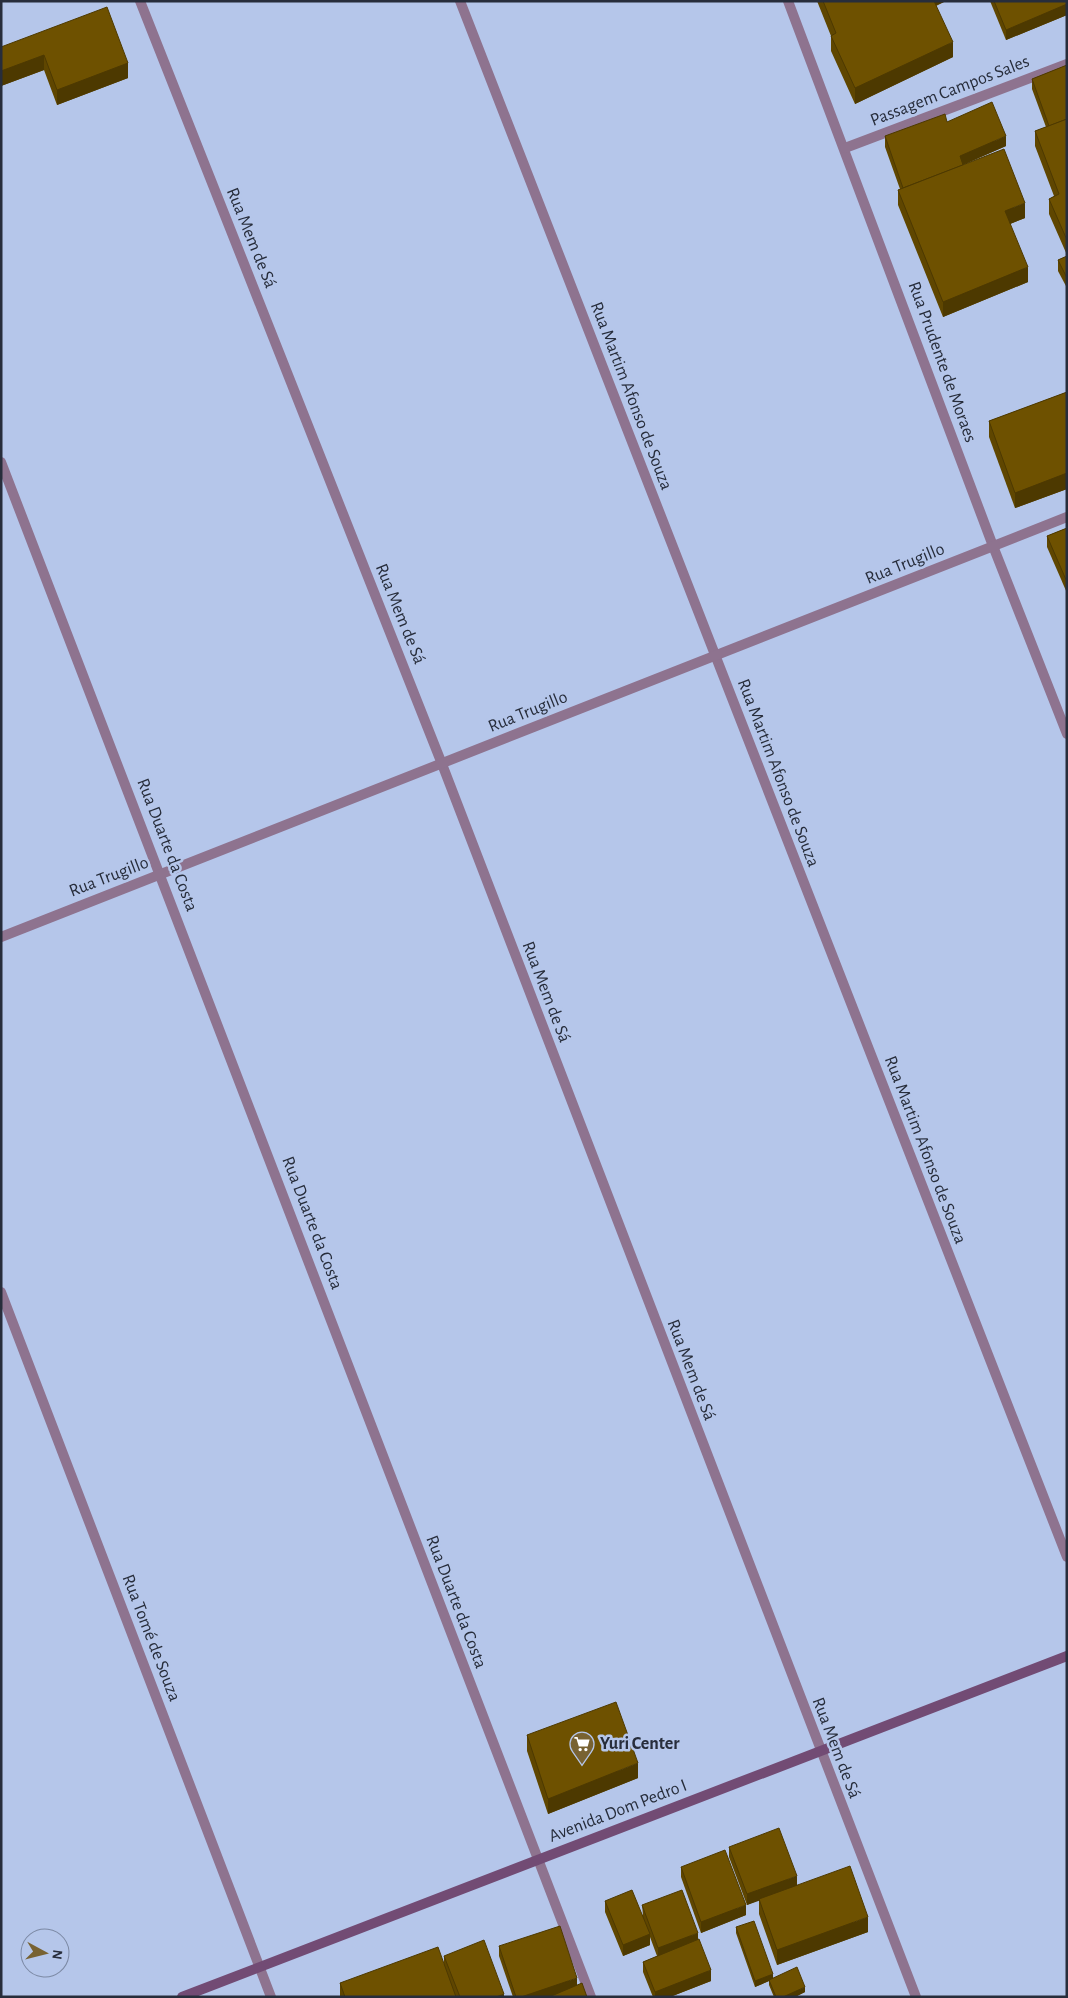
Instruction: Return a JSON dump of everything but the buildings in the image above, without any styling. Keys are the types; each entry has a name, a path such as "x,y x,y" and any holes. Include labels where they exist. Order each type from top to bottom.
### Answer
{"street":[{"name":"Rua Mem de Sá","path":"140,1 442,764 916,1997"},
{"name":"Rua Martim Afonso de Souza","path":"460,1 1067,1557"},
{"name":"Rua Prudente de Moraes","path":"788,1 845,148 993,546 1067,734"},
{"name":"Passagem Campos Sales","path":"845,148 1067,64"},
{"name":"Rua Duarte da Costa","path":"1,462 161,874 591,1997"},
{"name":"Rua Trugillo","path":"1,937 1067,517"},
{"name":"Rua Tomé de Souza","path":"1,1292 271,1997"},
{"name":"Avenida Dom Pedro I","path":"182,1997 1067,1656"}],"place":[{"name":"Yuri Center","path":"582,1765"}]}
